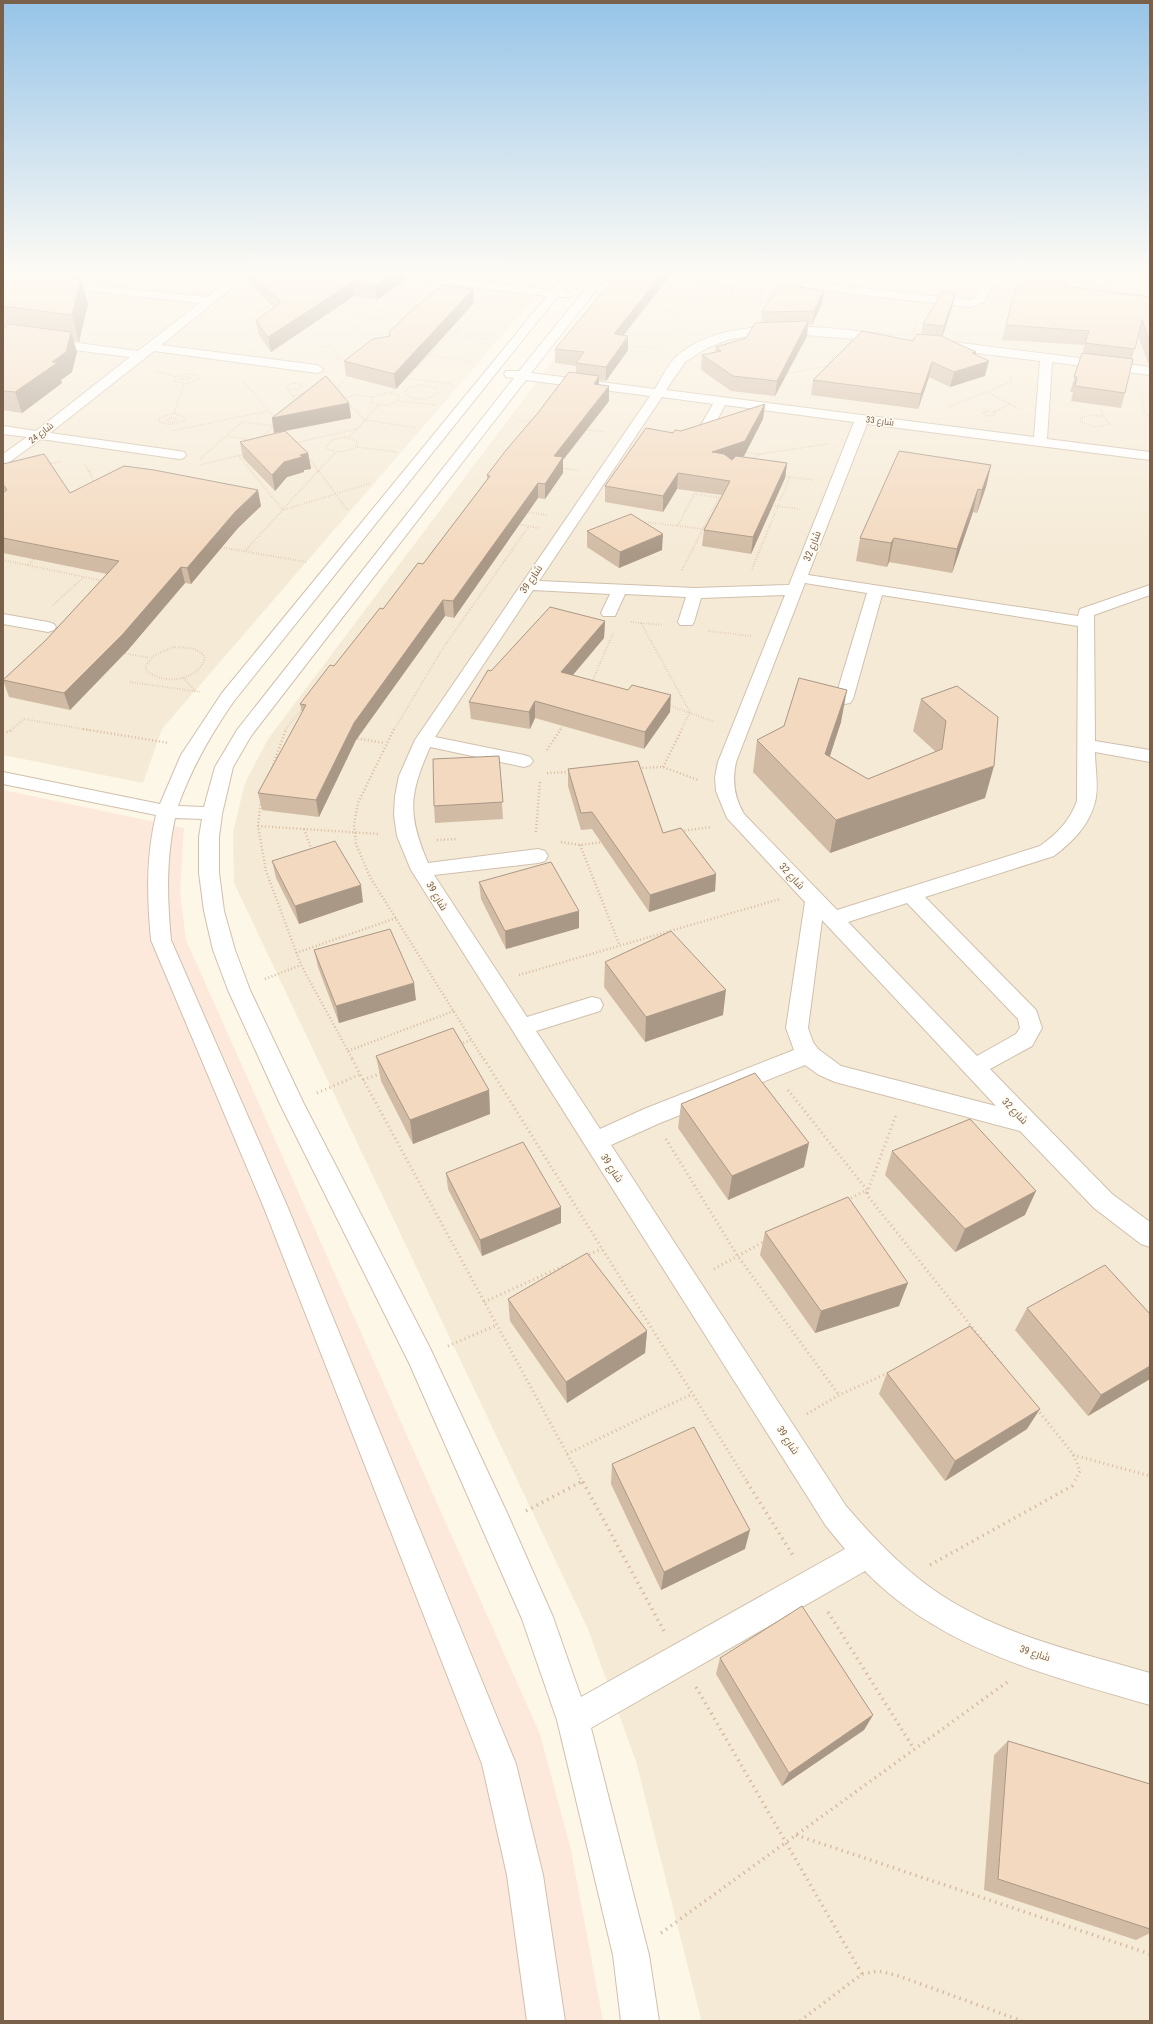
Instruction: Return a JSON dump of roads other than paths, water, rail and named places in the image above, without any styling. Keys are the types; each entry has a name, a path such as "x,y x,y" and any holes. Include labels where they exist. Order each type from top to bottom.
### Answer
{"street":[{"name":"شارع 24","path":"3,460 38,435 128,365"},
{"path":"291,365 317,369"},
{"path":"497,365 228,697 194,746 183,768 166,811 159,842 156,874 156,907 161,940 276,1208 499,1764 526,1875 546,2021"},
{"path":"530,365 243,734 224,767 212,814 208,837 209,873 214,911 224,950 239,990 292,1104 420,1357 537,1617 573,1720 631,1955 640,2021"},
{"name":"شارع 39","path":"676,365 424,740 415,757 407,782 404,816 408,838 421,870 492,983 836,1516 867,1553 898,1582 935,1610 976,1632 1043,1656 1150,1689"},
{"path":"1040,441 1045,365"},
{"path":"1106,365 1150,371"},
{"name":"شارع 33","path":"489,375 522,376 1150,456"},
{"path":"708,425 720,401"},
{"name":"شارع 32","path":"862,419 739,732 724,775 724,790 728,804 742,823 974,1068 1103,1201 1150,1236"},
{"path":"3,430 179,455"},
{"path":"527,585 695,593 742,593 797,584 876,590 1086,622"},
{"path":"609,612 619,590"},
{"path":"844,699 876,590"},
{"path":"833,919 1046,851 1066,837 1080,820 1086,801 1086,612 1150,590"},
{"path":"686,622 695,593"},
{"path":"3,619 40,626"},
{"path":"424,740 524,761"},
{"path":"1085,745 1150,756"},
{"path":"3,778 166,811 212,814"},
{"path":"421,870 538,856"},
{"path":"911,894 1028,1016 1031,1028 1024,1040 974,1068"},
{"path":"811,896 797,1028 800,1041 808,1054 819,1064 835,1072 1027,1123"},
{"path":"521,1027 592,1005"},
{"path":"595,1142 652,1116 808,1054"},
{"path":"573,1720 867,1553"}]}
